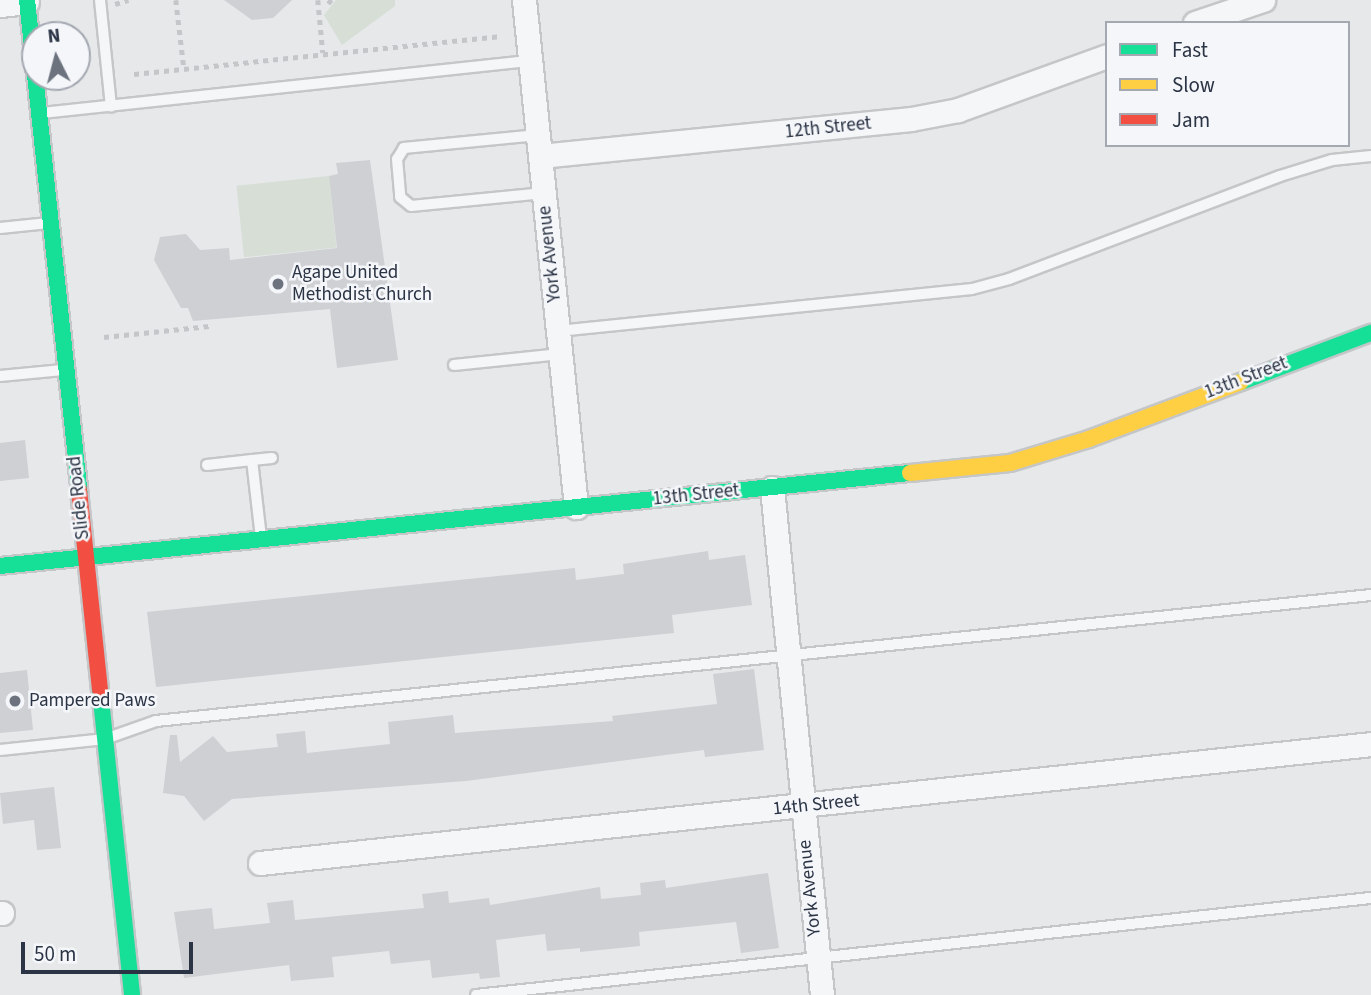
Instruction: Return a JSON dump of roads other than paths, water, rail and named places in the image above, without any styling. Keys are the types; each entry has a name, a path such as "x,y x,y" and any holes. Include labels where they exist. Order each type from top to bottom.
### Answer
{"street":[{"name":"York Avenue","path":"524,0 576,507"},
{"path":"1201,21 1263,0"},
{"path":"0,5 27,1"},
{"name":"Slide Road","path":"27,1 132,995"},
{"name":"12th Street","path":"539,146 911,119 958,110 1105,57"},
{"name":"13th Street","path":"0,566 1010,463 1089,439 1371,332"},
{"name":"York Avenue","path":"772,488 801,806 822,995"},
{"name":"14th Street","path":"260,863 1371,744"}],"lane":[{"path":"100,0 111,106"},
{"path":"39,114 530,61"},
{"path":"539,146 404,148 397,159 400,197 411,206 544,194"},
{"path":"454,365 559,342 972,289 1009,279 1280,176 1332,160 1371,156"},
{"path":"0,228 50,223"},
{"path":"0,376 66,369"},
{"path":"207,465 272,458"},
{"path":"252,460 261,540"},
{"path":"0,750 105,739 156,721 1371,595"},
{"path":"476,995 1371,898"}],"place":[{"name":"Agape United Methodist Church","path":"278,284"},
{"name":"Pampered Paws","path":"15,701"}]}
